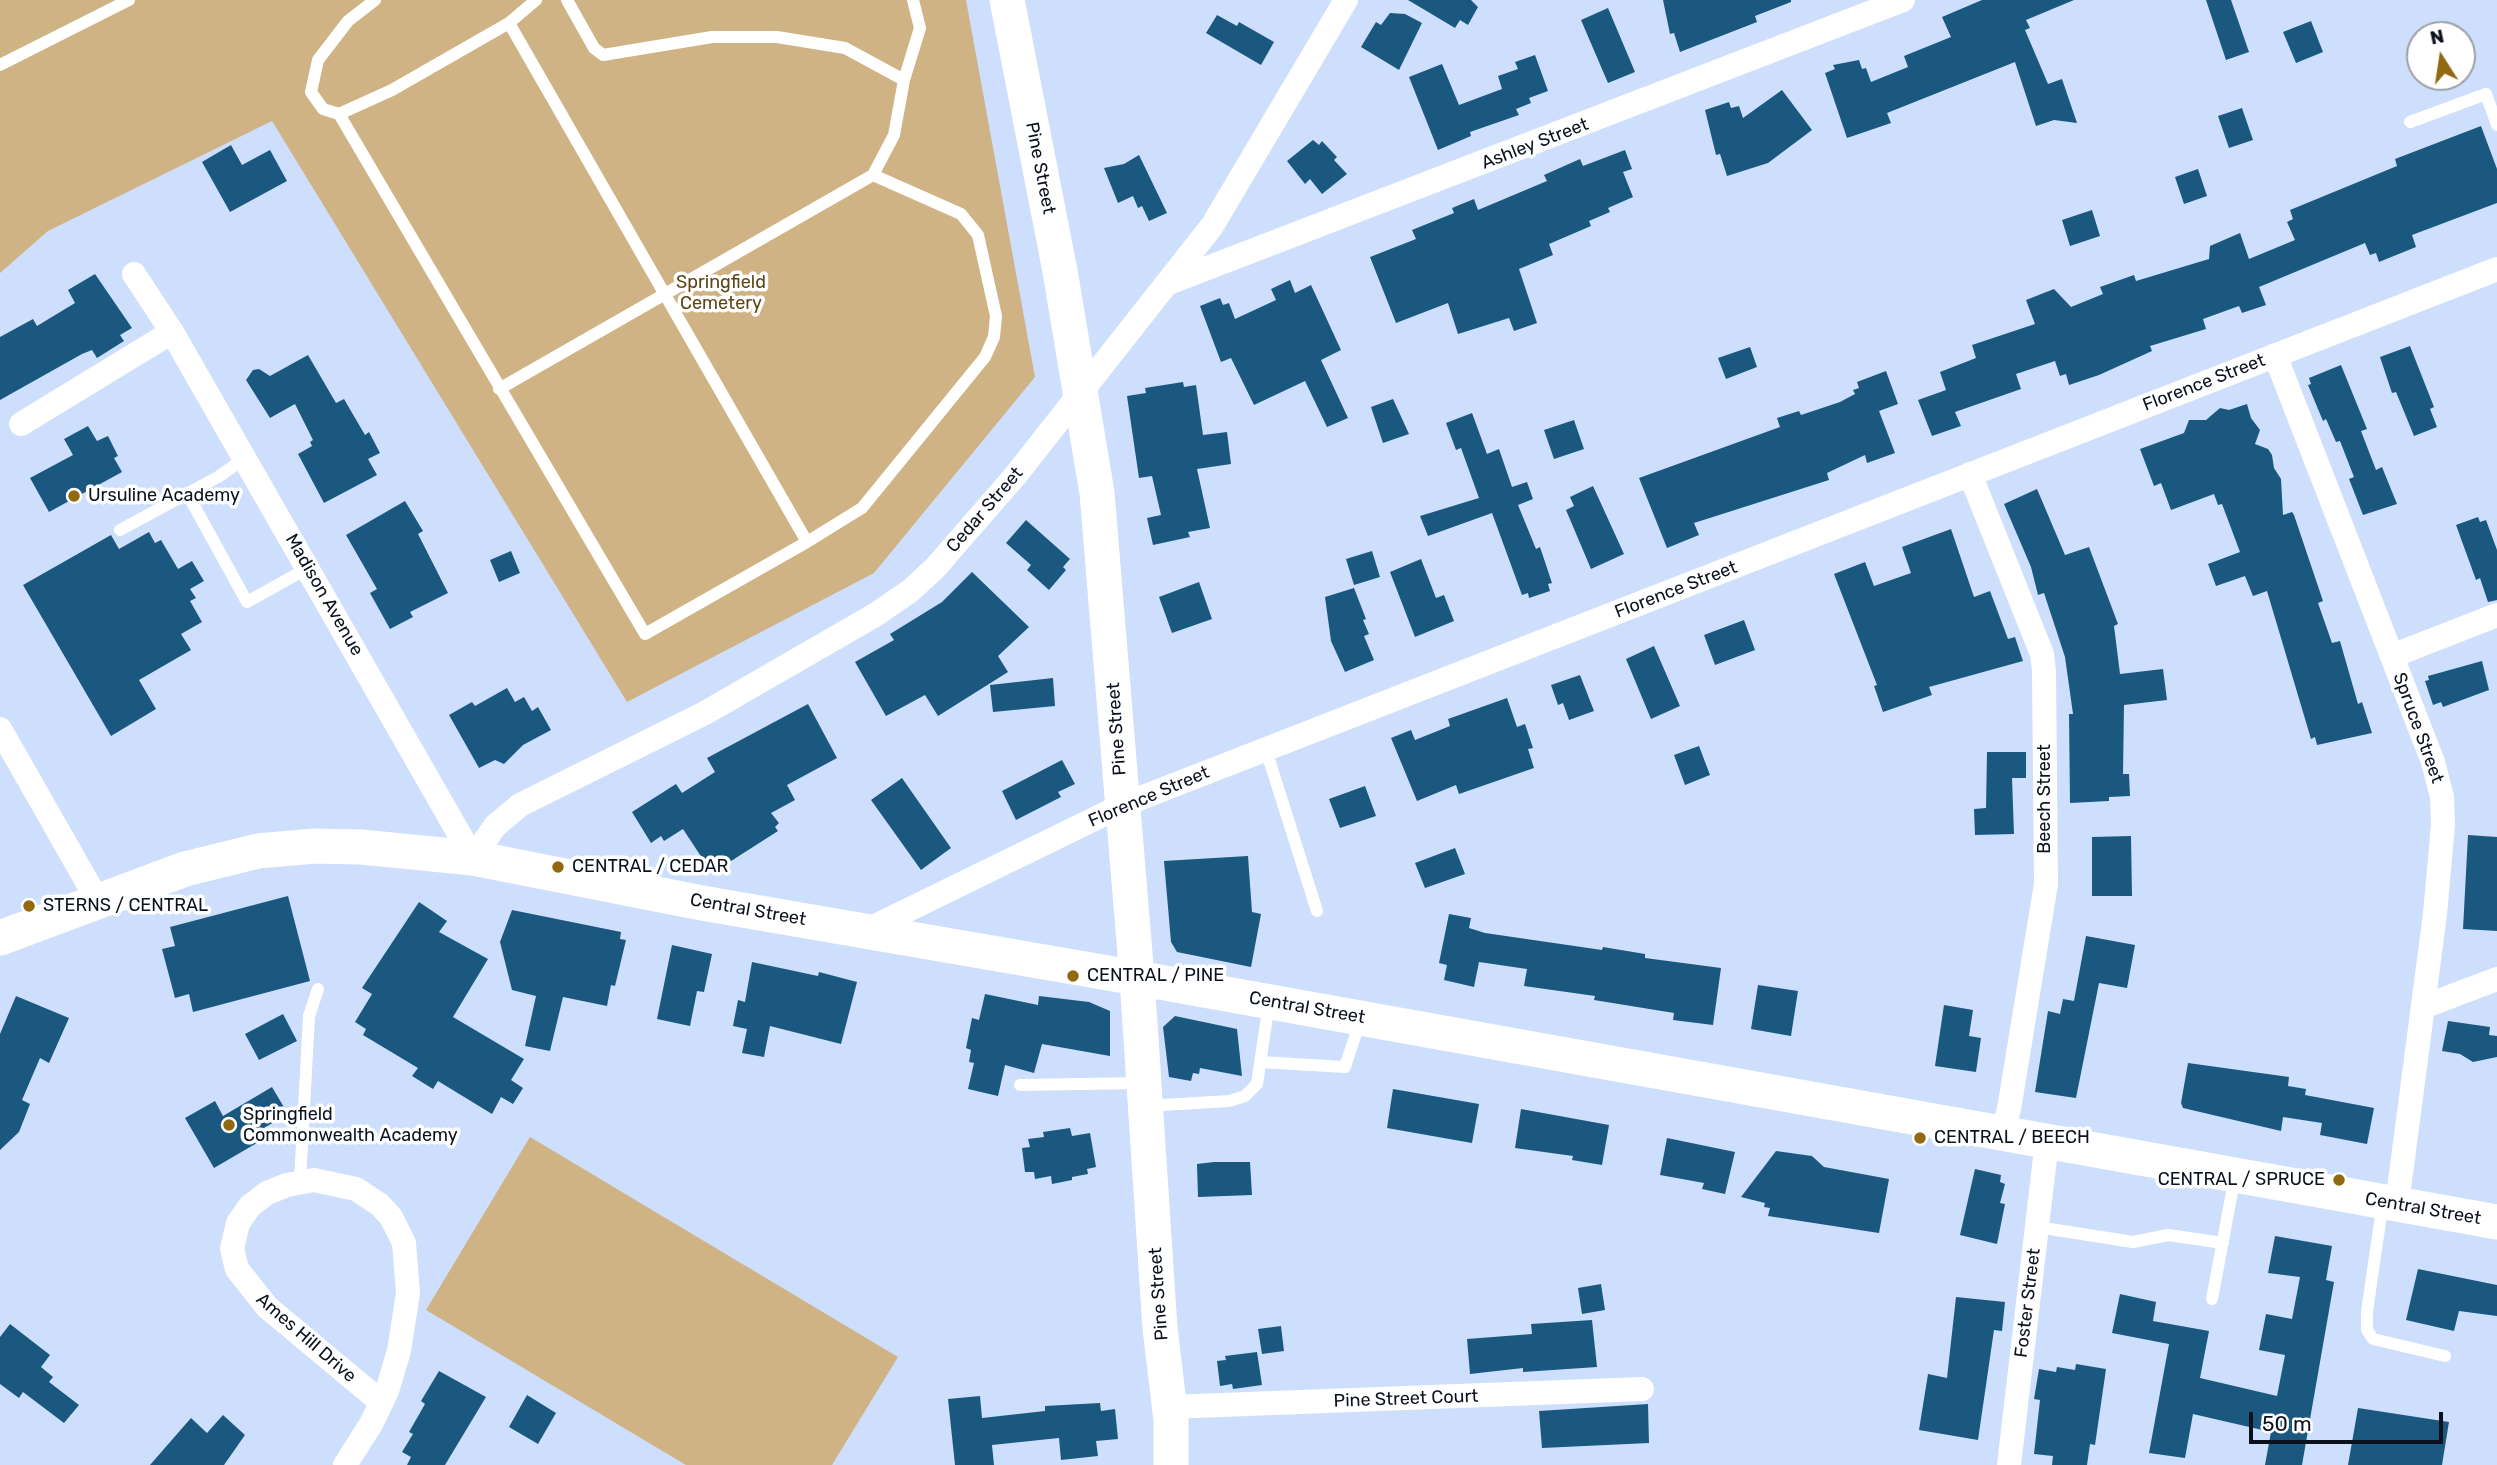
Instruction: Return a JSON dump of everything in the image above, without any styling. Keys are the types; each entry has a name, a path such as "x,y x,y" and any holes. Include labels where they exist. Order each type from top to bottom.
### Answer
{"main road":[{"name":"Pine Street","path":"1007,0 1081,393 1107,583 1160,1328 1169,1407 1171,1465"},
{"name":"Central Street","path":"0,938 185,869 258,851 315,846 360,847 473,858 865,931 2497,1222"}],"street":[{"name":"Cedar Street","path":"473,858 495,826 520,805 705,713 875,615 910,591 965,534 1081,393 1212,226 1346,0"},
{"name":"Ashley Street","path":"1166,284 1903,0"},
{"name":"Florence Street","path":"865,931 1123,805 2497,269"},
{"name":"Madison Avenue","path":"134,274 173,332 473,858"},
{"path":"21,424 173,332"},
{"name":"Spruce Street","path":"2275,355 2433,762 2443,807 2423,1007 2390,1203"},
{"name":"Beech Street","path":"1970,474 2042,654 2045,671 2046,884 2009,1109 2002,1133"},
{"path":"2392,656 2497,615"},
{"path":"1,732 98,901"},
{"path":"2423,1007 2497,979"},
{"name":"Foster Street","path":"2009,1465 2047,1142"},
{"name":"Ames Hill Drive","path":"345,1465 381,1402 399,1351 408,1293 407,1259 399,1230 380,1205 356,1189 328,1181 300,1181 267,1193 243,1214 233,1241 237,1269 267,1307 381,1402"},
{"name":"Pine Street Court","path":"1169,1407 1642,1390"}],"lane":[{"path":"0,65 129,0"},
{"path":"375,0 348,21 318,60 311,92 323,109 339,114 392,90 509,23 536,0"},
{"path":"567,0 594,48 603,55 712,37 777,37 845,48 904,80"},
{"path":"499,389 873,175 894,135 904,80 920,28 913,0"},
{"path":"509,23 807,542"},
{"path":"2410,122 2491,92 2497,125"},
{"path":"339,114 645,634 862,508 985,357 994,337 996,316 978,235 961,214 873,175"},
{"path":"120,530 245,458"},
{"path":"187,493 247,601 308,568"},
{"path":"1266,750 1317,911"},
{"path":"300,1181 309,1016 318,989"},
{"path":"1020,1085 1228,1101 1245,1096 1257,1084 1269,1002"},
{"path":"1261,1062 1345,1067 1361,1018"},
{"path":"2212,1299 2235,1176"},
{"path":"2390,1203 2367,1311 2367,1330 2373,1339 2445,1356"},
{"path":"2038,1227 2133,1241 2168,1235 2223,1243"}],"green space":[{"name":"Springfield Cemetery","path":"0,0 966,0 1035,377 874,573 627,702 272,121 48,231 0,273"},
{"path":"530,1137 898,1357 832,1465 686,1465 426,1310"}],"building":[{"path":"1408,0 1471,0 1478,7 1468,25 1460,20 1455,28"},
{"path":"1663,0 1791,2 1755,16 1757,22 1680,52 1674,33 1670,34"},
{"path":"1982,0 2074,0 2026,20 2030,28 2025,30 2048,84 2062,79 2077,123 2054,120 2036,126 2015,62 1887,113 1891,123 1847,138 1825,73 1835,69 1833,65 1859,60 1862,69 1866,68 1871,82 1908,67 1904,56 1951,37 1942,17"},
{"path":"2206,0 2231,0 2249,52 2226,60"},
{"path":"1608,8 1635,72 1608,83 1581,20"},
{"path":"1390,13 1405,14 1422,23 1399,70 1361,47 1376,22 1381,25"},
{"path":"1217,15 1237,26 1239,22 1274,42 1261,65 1206,33"},
{"path":"2311,21 2323,52 2296,63 2283,32"},
{"path":"1535,55 1548,91 1529,98 1531,103 1516,109 1519,115 1470,132 1471,136 1438,150 1409,77 1442,64 1459,105 1502,89 1498,76 1518,69 1515,62"},
{"path":"1782,90 1812,130 1768,163 1727,176 1720,154 1716,155 1705,110 1729,102 1731,108 1739,106 1743,118"},
{"path":"2242,108 2253,140 2229,148 2218,116"},
{"path":"2481,126 2497,169 2497,203 2412,235 2416,247 2379,262 2376,253 2370,255 2365,243 2259,287 2266,305 2242,313 2239,306 2203,319 2206,329 2150,346 2152,351 2099,375 2069,385 2066,374 2060,376 2055,361 2016,374 2021,389 1955,412 1961,426 1932,436 1918,400 1946,390 1940,372 1976,358 1972,345 2035,324 2026,300 2054,289 2071,307 2103,294 2100,287 2134,275 2136,281 2209,259 2210,246 2240,233 2249,259 2295,240 2287,222 2293,219 2290,210 2397,166 2395,159"},
{"path":"1313,140 1319,145 1322,141 1337,157 1334,160 1347,174 1322,194 1310,179 1305,184 1287,161"},
{"path":"231,145 242,165 270,150 287,181 230,212 202,162"},
{"path":"1625,150 1632,169 1623,172 1633,197 1608,208 1610,212 1589,221 1591,226 1549,244 1553,255 1519,269 1537,323 1514,331 1509,318 1458,334 1448,303 1396,323 1370,257 1416,239 1412,230 1454,213 1452,208 1474,199 1478,210 1547,181 1544,175 1580,159 1583,166"},
{"path":"1139,155 1167,213 1149,221 1142,206 1138,208 1133,196 1118,203 1104,168 1124,164"},
{"path":"2198,169 2207,196 2184,204 2175,177"},
{"path":"2092,210 2100,236 2070,246 2062,220"},
{"path":"95,274 132,328 120,335 124,341 97,358 92,350 82,354 0,400 0,337 33,319 37,326 75,303 68,290"},
{"path":"1290,280 1295,293 1311,285 1341,350 1321,360 1348,418 1327,427 1305,381 1254,405 1231,358 1221,362 1200,306 1220,298 1223,305 1229,303 1235,319 1276,300 1271,289"},
{"path":"2410,346 2434,407 2430,409 2437,427 2414,436 2396,392 2392,393 2380,357"},
{"path":"1750,347 1757,367 1726,379 1718,358"},
{"path":"308,355 336,403 344,399 365,435 369,432 380,453 368,459 377,475 324,503 298,454 312,446 310,442 313,440 295,404 270,418 246,380 253,370 259,369 270,376"},
{"path":"2341,365 2367,429 2361,431 2376,470 2382,467 2397,504 2363,515 2349,479 2354,477 2340,441 2336,442 2326,419 2323,421 2308,385 2311,384 2309,378"},
{"path":"1886,371 1898,404 1879,411 1895,453 1867,463 1865,455 1827,473 1829,480 1694,523 1699,535 1667,548 1639,478 1780,427 1777,418 1799,411 1801,415 1840,402 1855,394 1853,390 1859,388 1857,382"},
{"path":"1183,382 1184,387 1196,385 1203,435 1227,432 1231,464 1197,469 1210,528 1188,532 1190,537 1153,545 1147,518 1161,515 1152,476 1139,478 1127,396 1146,393 1145,388"},
{"path":"1393,399 1409,434 1383,443 1371,407"},
{"path":"2247,404 2251,418 2260,430 2255,444 2268,449 2272,455 2274,468 2281,479 2283,515 2292,512 2294,515 2323,601 2318,603 2332,643 2340,641 2358,704 2362,702 2372,733 2317,745 2315,737 2311,739 2267,591 2253,596 2245,576 2216,586 2208,564 2240,552 2222,504 2218,505 2214,494 2171,510 2161,483 2154,486 2140,449 2184,433 2189,420 2206,420 2220,408 2229,410"},
{"path":"1472,413 1487,454 1499,449 1512,487 1527,482 1533,499 1518,505 1536,549 1540,547 1552,583 1548,584 1550,591 1529,598 1528,593 1522,595 1492,513 1428,536 1420,516 1479,498 1461,448 1456,450 1446,423"},
{"path":"1574,420 1584,449 1554,459 1544,430"},
{"path":"88,426 97,441 108,436 118,456 114,458 122,472 49,512 30,478 73,455 64,439"},
{"path":"1593,486 1624,554 1591,569 1566,510 1574,506 1570,497"},
{"path":"2037,489 2065,555 2089,547 2118,624 2114,626 2120,674 2163,669 2167,700 2124,705 2123,774 2129,774 2130,796 2109,797 2109,801 2070,803 2069,714 2073,714 2065,657 2044,593 2038,595 2031,567 2004,504"},
{"path":"405,501 423,531 418,534 448,593 410,612 413,617 390,629 370,593 377,589 346,535"},
{"path":"2478,517 2480,522 2486,520 2497,550 2497,600 2488,602 2480,578 2476,580 2456,525"},
{"path":"1026,520 1070,559 1063,567 1066,570 1049,590 1027,570 1031,565 1006,543"},
{"path":"1951,529 1974,597 1990,591 2008,639 2015,637 2023,661 1929,687 1932,695 1883,712 1874,686 1877,685 1834,574 1865,562 1874,586 1911,573 1902,547"},
{"path":"149,532 155,543 161,540 178,569 192,561 204,581 190,589 196,598 190,601 202,622 181,634 191,650 139,680 156,709 111,736 23,585 111,535 119,549"},
{"path":"511,551 520,573 499,582 490,560"},
{"path":"1372,551 1380,577 1354,585 1346,559"},
{"path":"1421,559 1436,598 1444,595 1454,621 1415,637 1390,572"},
{"path":"972,572 1029,627 998,656 1008,672 938,716 925,695 886,716 855,662 894,640 890,634 942,602"},
{"path":"1199,582 1212,619 1172,633 1159,597"},
{"path":"1354,588 1366,619 1363,620 1369,634 1364,636 1374,660 1345,672 1331,641 1325,597"},
{"path":"1744,620 1755,650 1715,665 1704,635"},
{"path":"1654,646 1680,706 1651,719 1626,659"},
{"path":"2482,661 2489,690 2443,707 2441,702 2433,705 2425,681 2429,680 2428,676"},
{"path":"1580,675 1594,711 1569,720 1563,703 1558,705 1551,685"},
{"path":"1053,678 1055,706 993,712 990,685"},
{"path":"507,688 515,702 524,697 532,711 538,707 551,730 523,745 504,764 495,760 479,768 449,715 472,702 475,706"},
{"path":"1507,698 1517,727 1525,724 1533,748 1528,749 1534,768 1459,794 1456,785 1417,801 1391,738 1411,730 1415,740 1450,726 1448,719"},
{"path":"808,704 837,758 787,785 795,800 771,813 779,823 775,827 778,831 717,870 709,857 704,861 683,829 664,841 661,836 651,843 632,812 676,784 682,793 715,772 707,758"},
{"path":"1699,746 1710,775 1685,785 1674,755"},
{"path":"1987,752 2026,752 2026,778 2012,778 2014,834 1975,835 1974,809 1986,808"},
{"path":"1062,760 1075,784 1058,792 1061,797 1016,820 1002,791"},
{"path":"902,778 951,848 921,870 871,800"},
{"path":"1365,786 1376,816 1340,828 1329,799"},
{"path":"2468,835 2497,837 2497,931 2463,929"},
{"path":"2131,836 2132,896 2092,896 2092,837"},
{"path":"1455,848 1465,874 1425,888 1415,863"},
{"path":"1248,856 1252,912 1261,914 1251,967 1177,952 1171,942 1164,861"},
{"path":"288,896 310,981 193,1012 189,994 175,998 162,949 175,946 170,927"},
{"path":"419,902 447,921 439,932 488,959 453,1017 524,1059 511,1080 523,1088 513,1104 501,1097 492,1114 438,1081 433,1089 412,1076 418,1068 363,1035 366,1029 355,1022 372,994 362,988"},
{"path":"512,910 621,932 620,939 626,940 615,986 611,985 607,1006 563,997 550,1051 525,1046 536,996 512,990 500,942"},
{"path":"1449,914 1471,918 1469,928 1485,933 1602,950 1603,947 1645,954 1645,958 1721,968 1713,1025 1673,1020 1674,1013 1594,1000 1595,996 1524,986 1527,969 1479,962 1474,987 1444,980 1447,965 1439,963"},
{"path":"2086,936 2135,945 2127,988 2099,983 2076,1098 2035,1092 2048,1011 2060,1014 2063,999 2074,1001"},
{"path":"672,945 712,954 704,992 697,991 690,1026 657,1019"},
{"path":"752,962 818,976 819,972 857,982 841,1044 770,1026 764,1057 742,1053 747,1029 733,1026 738,1000 745,1002"},
{"path":"1758,985 1798,991 1791,1036 1751,1029"},
{"path":"985,994 1038,1005 1039,996 1089,1002 1110,1011 1110,1056 1042,1044 1034,1073 1005,1065 998,1096 968,1089 974,1063 969,1062 971,1050 966,1048 972,1018 979,1020"},
{"path":"16,996 69,1018 49,1063 40,1058 22,1100 30,1104 19,1132 0,1150 0,1034"},
{"path":"1944,1005 1973,1010 1969,1036 1981,1038 1976,1072 1935,1066"},
{"path":"283,1014 297,1041 259,1060 245,1034"},
{"path":"1175,1016 1237,1029 1242,1076 1200,1068 1199,1074 1193,1073 1191,1081 1169,1077 1163,1027"},
{"path":"2448,1021 2490,1027 2489,1035 2497,1036 2497,1057 2473,1062 2460,1054 2442,1051"},
{"path":"2188,1063 2289,1077 2288,1086 2306,1089 2305,1095 2374,1108 2367,1144 2320,1135 2322,1123 2283,1117 2281,1131 2183,1108 2181,1103"},
{"name":"Springfield Commonwealth Academy","path":"272,1087 288,1114 257,1132 262,1140 214,1168 185,1118 215,1101 223,1116"},
{"path":"1393,1089 1479,1104 1472,1143 1387,1128"},
{"path":"1521,1109 1609,1125 1602,1165 1572,1160 1573,1156 1515,1148"},
{"path":"1070,1128 1072,1136 1090,1133 1096,1167 1087,1169 1088,1174 1052,1184 1051,1176 1035,1179 1034,1172 1025,1172 1022,1148 1030,1147 1028,1139 1044,1137 1043,1132"},
{"path":"1667,1138 1735,1152 1725,1194 1702,1189 1704,1183 1660,1175"},
{"path":"1776,1151 1812,1156 1824,1167 1889,1179 1879,1233 1768,1216 1770,1208 1764,1207 1765,1203 1741,1197"},
{"path":"1250,1162 1252,1195 1198,1197 1197,1164"},
{"path":"1975,1169 2001,1175 2000,1182 2005,1184 2000,1203 2005,1204 1997,1244 1960,1235"},
{"path":"2275,1236 2332,1246 2326,1280 2334,1282 2302,1465 2265,1465 2271,1432 2193,1414 2185,1458 2149,1453 2169,1344 2112,1333 2120,1294 2156,1302 2153,1321 2209,1331 2200,1378 2277,1396 2285,1355 2259,1350 2266,1314 2292,1319 2300,1277 2268,1273"},
{"path":"2418,1269 2497,1285 2497,1316 2459,1311 2454,1331 2406,1320"},
{"path":"1601,1284 1605,1310 1582,1314 1578,1288"},
{"path":"1956,1297 2005,1302 2002,1331 1994,1330 1978,1440 1919,1430 1928,1374 1947,1378"},
{"path":"1592,1320 1597,1367 1523,1372 1523,1368 1470,1374 1467,1339 1532,1334 1531,1324"},
{"path":"10,1324 50,1355 41,1367 53,1377 49,1382 79,1405 64,1423 23,1392 19,1398 0,1384 0,1337"},
{"path":"1281,1326 1284,1351 1262,1354 1258,1329"},
{"path":"1257,1352 1262,1385 1233,1389 1232,1384 1220,1386 1217,1361 1226,1360 1225,1356"},
{"path":"2076,1364 2106,1369 2095,1445 2090,1444 2087,1465 2052,1465 2053,1456 2034,1454 2040,1400 2034,1399 2039,1369 2056,1372 2057,1367 2075,1370"},
{"path":"439,1371 486,1397 445,1465 407,1465 411,1457 402,1452 413,1434 409,1432 425,1404 421,1401"},
{"path":"527,1395 556,1413 538,1444 509,1427"},
{"path":"980,1396 982,1418 1045,1411 1045,1406 1100,1403 1101,1411 1115,1409 1118,1439 1096,1441 1098,1456 1061,1460 1059,1438 992,1445 994,1465 955,1465 948,1399"},
{"path":"1648,1404 1649,1443 1542,1448 1539,1411"},
{"path":"2358,1408 2449,1422 2442,1465 2348,1465"},
{"path":"223,1415 245,1435 224,1465 150,1465 191,1418 207,1433"}],"place":[{"name":"Ursuline Academy","path":"74,496"},
{"name":"CENTRAL / CEDAR","path":"558,867"},
{"name":"STERNS / CENTRAL","path":"29,906"},
{"name":"CENTRAL / PINE","path":"1073,976"},
{"name":"Springfield Commonwealth Academy","path":"229,1125"},
{"name":"CENTRAL / BEECH","path":"1920,1138"},
{"name":"CENTRAL / SPRUCE","path":"2339,1180"}]}
